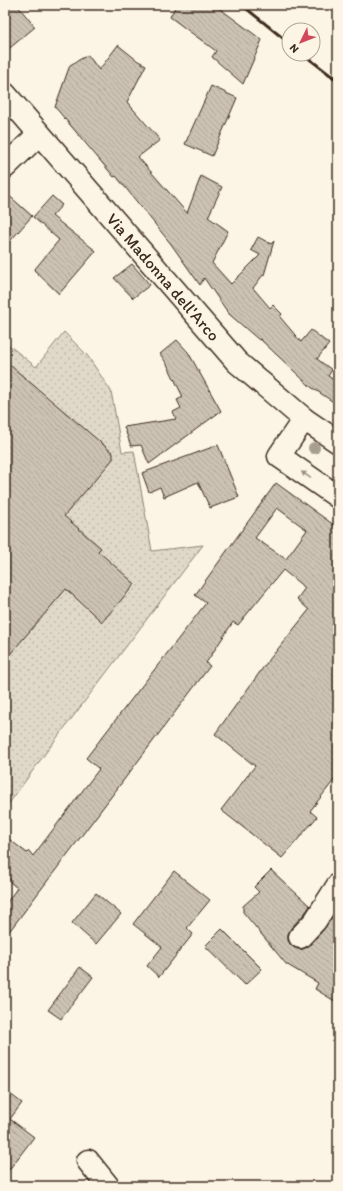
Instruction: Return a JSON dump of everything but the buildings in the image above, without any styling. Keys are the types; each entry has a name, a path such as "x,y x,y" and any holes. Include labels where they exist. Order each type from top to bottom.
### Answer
{"main road":[{"name":"Via Madonna dell'Arco","path":"5,94 237,362 304,419 338,442"},
{"path":"5,167 39,134"},
{"path":"304,419 279,456 338,497"},
{"path":"300,937 315,921 338,886"},
{"path":"88,1161 108,1186"}],"shaded area":[{"path":"64,332 87,355 111,391 122,452 134,451 152,551 203,545 5,809 5,342 36,367"}],"railway":[{"path":"242,5 281,37"},
{"path":"313,62 338,81"}]}
